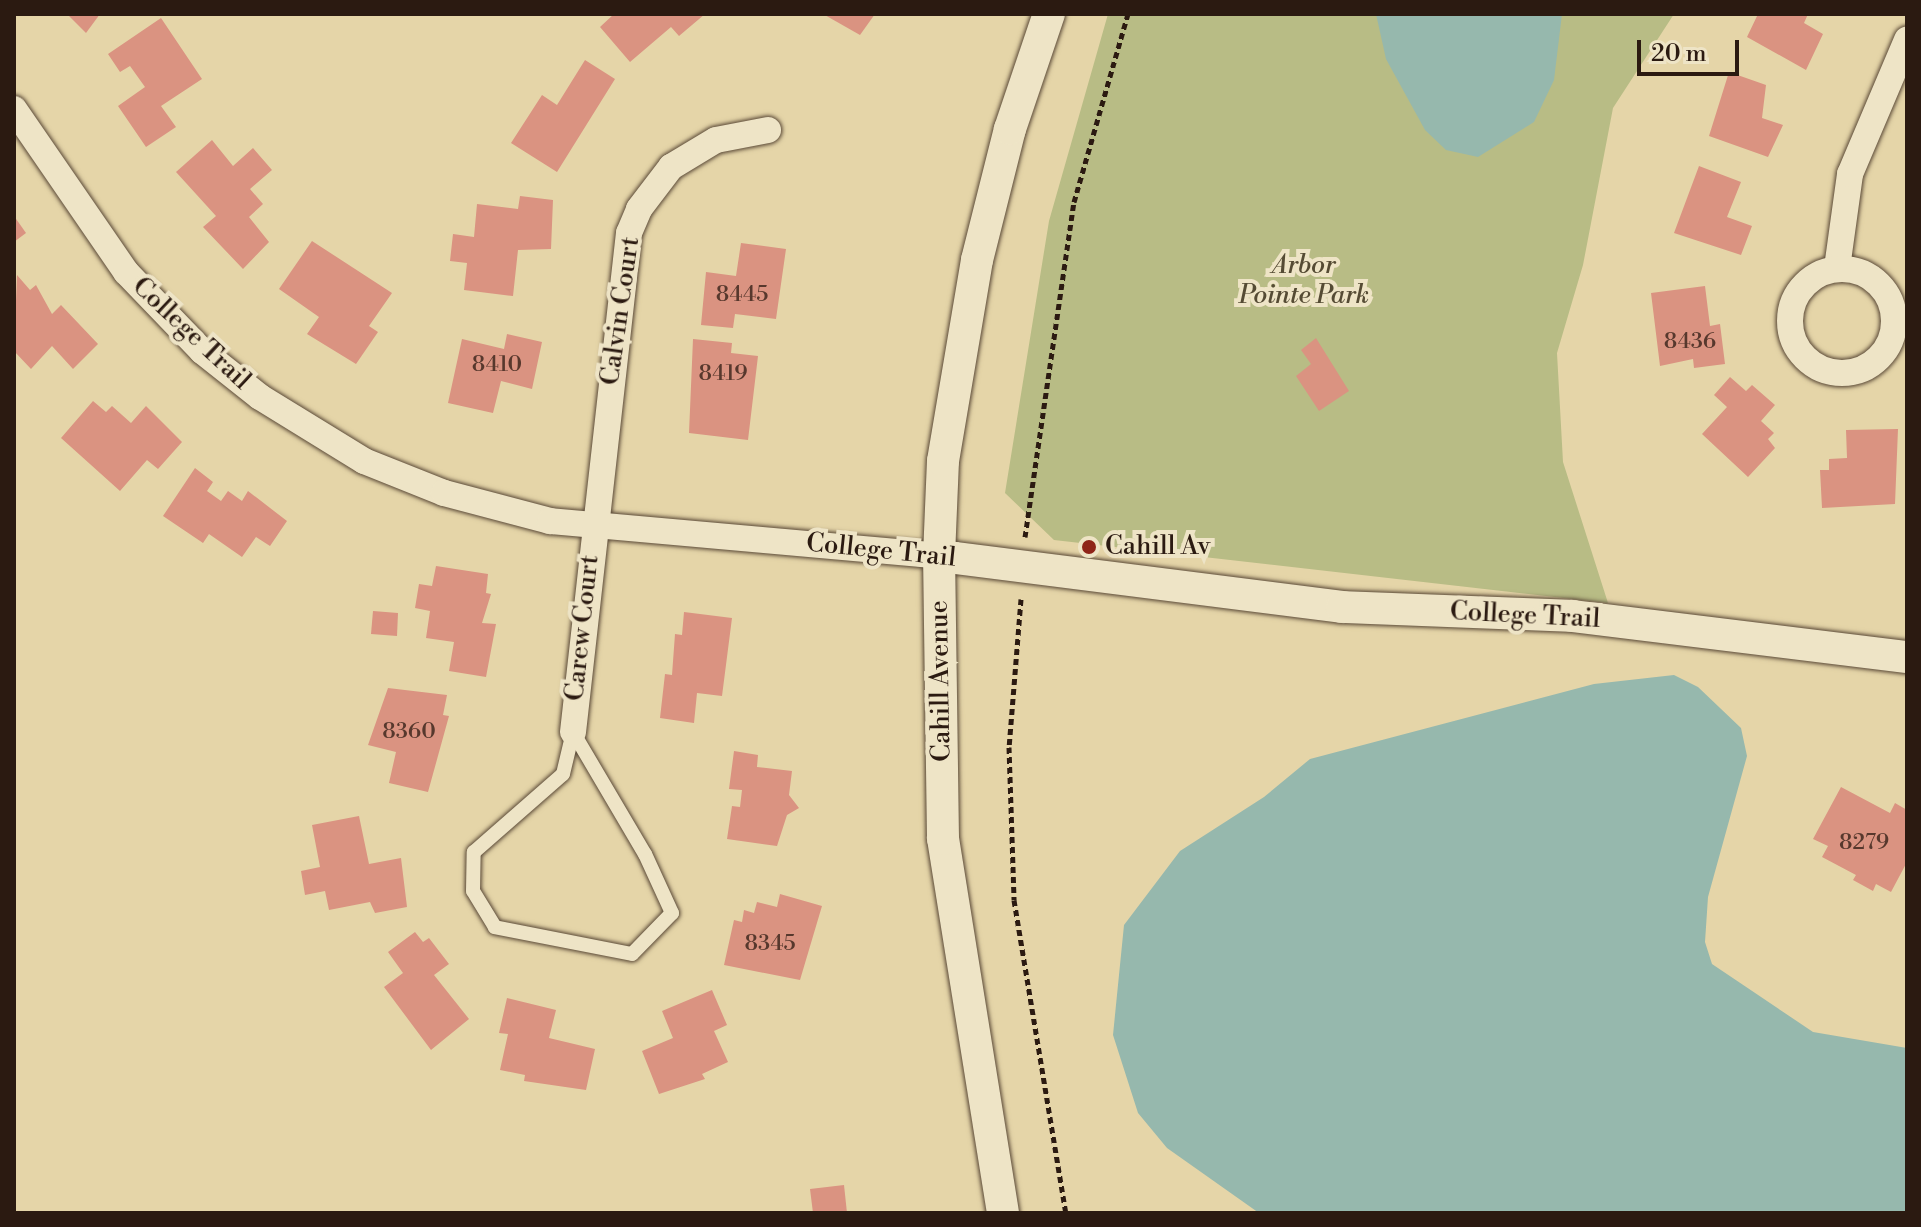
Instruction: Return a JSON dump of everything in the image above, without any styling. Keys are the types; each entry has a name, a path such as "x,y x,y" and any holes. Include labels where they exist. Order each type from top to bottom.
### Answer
{"street":[{"name":"Cahill Avenue","path":"1003,1213 943,839 939,556 943,461 977,260 1010,129 1049,14"},
{"path":"1837,268 1850,174 1907,40"},
{"name":"College Trail","path":"14,109 126,272 202,351 260,397 332,443 398,476 514,513 594,525 939,556 1342,607 1573,616 1907,657"},
{"name":"Calvin Court","path":"594,525 624,258 639,209 671,167 694,151 743,132 768,130"},
{"path":"1837,268 1876,280 1894,317 1892,337 1882,355 1866,367 1846,373 1825,371 1807,361 1789,325 1801,287 1818,274 1837,268"},
{"name":"Carew Court","path":"573,732 594,525"}],"lane":[{"path":"573,732 645,854 672,913 632,954 495,927 473,891 474,852 563,774 573,732"}],"path":[{"path":"1066,1213 1014,900 1009,747 1027,508 1074,202 1128,14"}],"green space":[{"name":"Arbor Pointe Park","path":"1108,14 1674,14 1613,108 1583,265 1557,353 1563,462 1608,603 1054,540 1005,493 1049,221"}],"water":[{"path":"1376,14 1562,14 1554,80 1534,122 1478,157 1446,150 1425,130 1386,59"},
{"path":"1674,675 1698,687 1741,728 1747,756 1708,897 1705,942 1712,964 1813,1032 1907,1048 1907,1213 1259,1213 1167,1148 1138,1113 1113,1035 1124,925 1180,851 1264,797 1310,759 1594,684"}],"building":[{"path":"67,14 100,14 86,33"},
{"path":"614,14 705,14 679,36 671,27 630,62 600,27"},
{"path":"823,14 875,14 860,35"},
{"path":"1758,14 1808,14 1804,23 1823,34 1806,70 1747,37"},
{"path":"161,18 202,79 161,106 176,127 146,147 118,106 145,87 130,66 120,72 108,54"},
{"path":"585,60 615,79 557,172 511,143 542,95 557,105"},
{"path":"1729,72 1766,85 1762,118 1783,125 1768,157 1709,136"},
{"path":"212,140 233,166 253,148 272,170 250,189 263,204 249,217 269,242 243,269 203,227 216,216 176,172"},
{"path":"1699,166 1741,182 1727,217 1752,226 1741,255 1674,233"},
{"path":"520,196 553,200 551,249 518,250 513,296 464,290 467,263 450,261 453,234 474,237 477,204 518,209"},
{"path":"14,216 26,233 14,242"},
{"path":"312,241 392,293 369,326 378,332 356,364 307,334 319,317 279,289"},
{"path":"741,243 786,249 776,319 735,314 733,328 701,325 706,272 736,276"},
{"path":"17,275 30,290 36,285 52,314 61,305 98,344 73,369 52,346 31,369 14,351"},
{"path":"1705,286 1710,326 1720,324 1725,364 1694,368 1693,359 1660,366 1651,293"},
{"path":"507,334 542,342 532,389 501,381 493,413 448,403 462,339 504,349"},
{"path":"1316,338 1349,391 1319,411 1296,376 1311,364 1301,350"},
{"path":"693,339 732,343 731,353 758,356 748,440 689,433"},
{"path":"1730,377 1746,391 1752,385 1775,405 1761,421 1774,433 1768,439 1775,448 1748,477 1702,434 1727,407 1714,395"},
{"path":"93,401 106,412 112,406 131,423 146,406 182,442 158,469 147,460 120,491 61,438"},
{"path":"1898,429 1895,504 1822,508 1820,470 1829,470 1829,459 1847,458 1846,430"},
{"path":"195,468 213,482 207,491 221,501 228,491 242,501 248,491 287,521 270,546 256,537 242,557 209,534 203,543 163,516"},
{"path":"436,566 488,574 486,593 491,594 482,623 496,624 486,677 449,671 454,642 426,638 430,611 415,608 419,584 432,586"},
{"path":"373,611 398,613 397,636 371,634"},
{"path":"684,612 732,618 722,696 697,693 694,723 660,718 665,674 672,675 675,634 682,635"},
{"path":"388,688 447,695 443,715 449,716 428,792 389,783 396,752 368,745"},
{"path":"734,751 758,755 757,767 792,771 789,795 799,808 787,815 777,846 727,839 732,806 740,807 742,790 729,789"},
{"path":"1841,787 1890,813 1895,803 1907,810 1907,862 1891,892 1876,884 1873,891 1853,880 1856,875 1822,857 1828,846 1813,839"},
{"path":"359,816 369,864 401,858 407,907 375,913 370,902 329,910 325,891 305,895 301,871 320,867 312,825"},
{"path":"780,894 822,906 800,980 724,965 734,920 742,922 744,910 754,913 757,902 777,907"},
{"path":"415,932 423,942 429,938 449,964 434,975 469,1019 431,1050 384,987 403,973 388,952"},
{"path":"712,990 727,1025 714,1031 728,1062 702,1074 705,1079 659,1094 642,1051 673,1038 662,1011"},
{"path":"507,998 556,1010 549,1038 595,1049 586,1090 524,1081 525,1075 500,1070 508,1034 499,1033"},
{"path":"844,1185 847,1213 813,1213 810,1189"}],"place":[{"name":"Cahill Av","path":"1089,547"}]}
